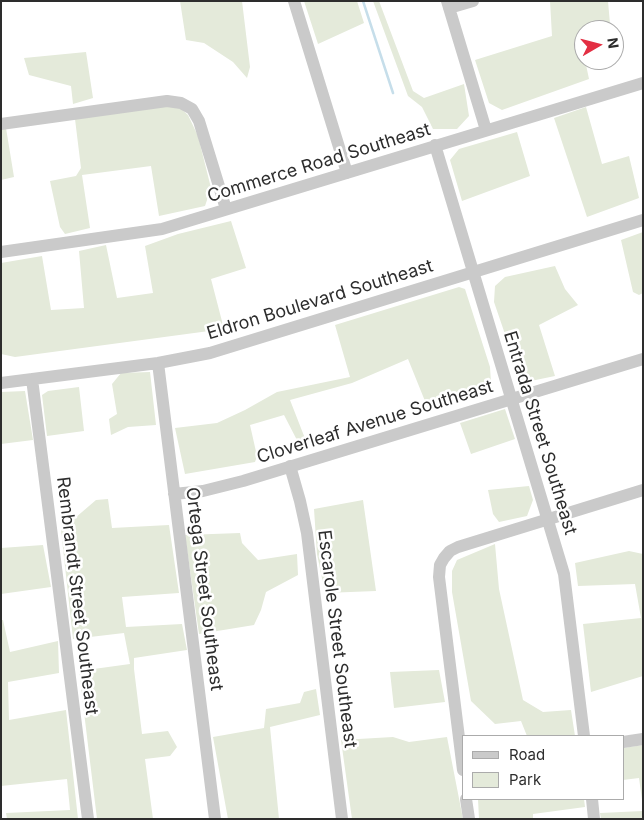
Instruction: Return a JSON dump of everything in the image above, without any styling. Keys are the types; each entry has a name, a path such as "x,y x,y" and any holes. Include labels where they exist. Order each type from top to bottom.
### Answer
{"street":[{"path":"294,1 347,173"},
{"path":"473,1 448,5 486,130"},
{"name":"Commerce Road Southeast","path":"1,252 162,229 643,83"},
{"path":"1,124 167,101 181,103 192,109 199,121 226,209"},
{"name":"Entrada Street Southeast","path":"435,145 564,574 584,735"},
{"name":"Eldron Boulevard Southeast","path":"1,383 158,363 210,353 643,220"},
{"name":"Cloverleaf Avenue Southeast","path":"174,494 203,491 243,481 643,359"},
{"name":"Ortega Street Southeast","path":"158,363 215,819"},
{"name":"Rembrandt Street Southeast","path":"32,378 88,819"},
{"name":"Escarole Street Southeast","path":"290,466 307,533 342,819"},
{"path":"462,762 438,577 440,565 444,558 450,551 458,547 643,490"},
{"path":"624,742 643,739"},
{"path":"466,800 469,819"},
{"path":"592,800 594,819"}],"green space":[{"path":"180,1 242,1 250,67 247,78 233,62 204,43 186,40"},
{"path":"304,1 357,1 364,23 318,44"},
{"path":"373,1 379,1 413,91 424,98 464,84 469,116 457,129 433,129 422,107 408,96"},
{"path":"550,1 608,1 610,20 574,20 574,70 587,70 589,79 502,110 489,103 475,60 552,36"},
{"path":"86,52 93,98 73,104 71,86 29,75 24,58"},
{"path":"161,106 178,106 188,115 198,136 211,188 205,206 159,216 151,166 82,175 90,228 65,234 60,227 50,181 76,176 81,168 75,119"},
{"path":"586,107 602,164 629,156 639,198 587,217 554,118"},
{"path":"6,128 14,177 1,180 1,129"},
{"path":"517,132 530,176 462,201 450,160 459,149"},
{"path":"231,221 246,268 211,279 224,329 15,357 1,354 1,263 42,256 51,310 84,308 79,251 106,245 117,298 153,293 145,246 178,234"},
{"path":"643,232 643,293 639,295 633,292 621,240"},
{"path":"555,266 565,289 578,305 539,325 555,376 526,382 520,378 494,302 495,286 505,277"},
{"path":"459,287 465,289 490,367 491,383 489,387 429,411 408,359 352,383 290,400 306,441 299,444 284,415 250,425 257,456 255,462 185,474 175,428 217,423 277,392 350,377 335,325"},
{"path":"150,372 156,425 128,427 111,435 109,419 117,414 112,384 121,373"},
{"path":"79,387 84,431 47,436 42,395 48,391"},
{"path":"25,391 33,440 1,444 1,392"},
{"path":"505,409 515,439 471,454 460,423"},
{"path":"529,486 533,500 527,516 499,522 493,514 488,490"},
{"path":"108,499 112,528 169,525 179,593 122,597 126,627 182,624 187,650 134,658 142,734 168,731 177,747 170,756 145,759 153,819 97,819 79,671 130,664 124,633 73,639 61,530 96,500"},
{"path":"363,500 376,591 325,593 317,554 314,509"},
{"path":"240,533 242,543 258,560 297,554 298,575 266,592 254,625 199,634 185,535"},
{"path":"495,544 499,589 523,700 543,712 571,710 575,735 527,735 521,721 495,724 471,701 452,592 452,571 457,560"},
{"path":"43,545 51,587 1,594 1,548"},
{"path":"629,551 643,554 643,676 591,692 583,624 641,618 635,584 578,586 575,563"},
{"path":"1,620 3,620 10,652 58,641 59,673 8,682 9,720 66,710 78,819 7,819 6,813 70,810 67,779 1,786"},
{"path":"439,670 445,702 394,708 390,672"},
{"path":"316,689 320,715 270,727 279,819 228,819 213,737 264,728 266,709 300,703 304,692"},
{"path":"393,737 409,742 447,737 463,819 352,819 341,740"},
{"path":"643,745 643,807 639,778 624,780 624,748"},
{"path":"478,800 584,800 585,807 533,814 533,819 479,819"},
{"path":"643,811 643,818 640,819 601,819 600,813"}],"waterway":[{"path":"363,1 393,93"}]}
